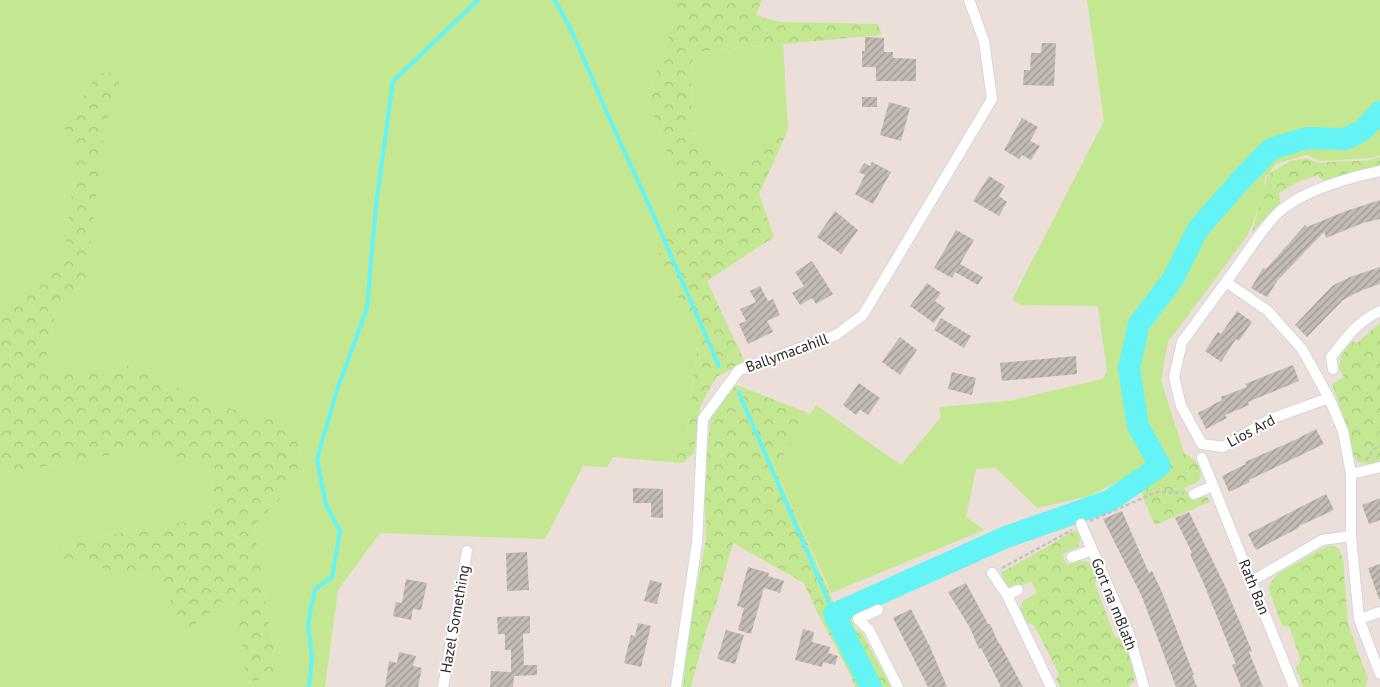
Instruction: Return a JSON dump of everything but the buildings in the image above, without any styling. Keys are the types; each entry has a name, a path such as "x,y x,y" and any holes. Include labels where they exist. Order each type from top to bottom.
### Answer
{"street":[{"name":"Ballymacahill","path":"676,687 697,542 703,419 739,370 836,335 863,315 992,99 984,41 969,0"},
{"name":"Lios Ard","path":"1329,398 1270,419 1223,447 1202,444 1181,406 1174,377 1182,342 1275,216 1302,196 1380,171"},
{"path":"1226,282 1268,311 1302,349 1329,398 1343,431 1351,474 1350,536 1359,619 1380,674"},
{"path":"1332,369 1331,357 1349,334 1366,317 1380,310"},
{"name":"Rath Ban","path":"1202,458 1294,687"},
{"path":"1351,474 1380,467"},
{"path":"1194,494 1213,486"},
{"name":"Gort na mBlath","path":"1082,524 1129,634 1144,687"},
{"path":"1252,582 1322,540 1350,536"},
{"name":"Gort na mBlath","path":"1072,557 1092,550"},
{"name":"Hazel Something","path":"443,687 467,551"},
{"path":"992,574 1007,595 1051,687"},
{"path":"1007,595 1018,590"},
{"path":"878,610 858,619 869,630 898,687"},
{"path":"1359,619 1380,612"}],"path":[{"path":"1365,470 1364,463 1372,450 1380,445"}],"green space":[{"path":"0,0 674,0 679,9 647,98 674,171 674,223 657,257 699,336 685,448 670,462 613,457 607,467 583,466 545,539 380,533 338,590 325,687 0,687 0,474 138,450 214,463 211,517 64,543 49,558 159,579 186,632 234,592 248,683 277,674 254,526 304,474 297,426 217,405 129,366 44,373 55,314 85,289 72,267 0,329"},
{"path":"674,0 762,0 756,15 780,22 878,24 882,35 693,52 690,135 732,170 788,130 759,194 774,237 707,281 745,362 716,377 700,407 694,453 683,463 670,462 685,448 699,336 657,257 674,223 674,171 647,98 679,9"},
{"path":"1087,0 1380,0 1380,155 1373,158 1320,161 1307,155 1277,163 1265,177 1264,194 1248,235 1168,342 1161,380 1184,453 1154,482 1147,467 1089,496 1037,508 996,468 976,469 966,517 984,530 831,593 775,468 816,405 901,465 941,417 939,407 1009,401 1102,379 1107,372 1098,306 1021,305 1012,300 1104,121"},
{"path":"783,44 788,130 732,170 690,135 693,52"},
{"path":"99,72 121,75 103,138 85,289 55,314 44,373 129,366 217,405 297,426 304,474 254,526 277,674 247,683 234,592 186,632 159,579 49,558 64,543 211,517 214,463 138,450 0,474 0,315 64,258 77,152 64,127"},
{"path":"1380,157 1380,166 1325,182 1317,175 1296,183 1279,193 1280,203 1252,232 1268,174 1291,161 1306,158 1318,163 1367,161"},
{"path":"1380,323 1380,461 1369,464 1358,462 1352,454 1349,432 1332,384 1344,377 1339,367 1341,356 1352,341 1357,343"},
{"path":"737,385 810,414 775,468 840,617 873,687 855,687 804,583 733,543 691,687 683,687 689,629 706,539 704,475 711,417 723,396"},
{"path":"1184,453 1192,458 1198,466 1201,475 1196,483 1184,488 1192,500 1202,496 1207,497 1210,502 1155,525 1141,489 1154,482"},
{"path":"1076,530 1081,537 1078,547 1062,554 1067,565 1080,561 1089,562 1097,575 1095,584 1115,637 1123,638 1135,673 1134,682 1128,687 1060,687 1056,679 1059,674 1034,625 1027,623 1020,611 1023,601 1037,593 1031,582 1012,588 1005,585 1001,573"},
{"path":"1332,545 1339,549 1343,559 1348,624 1368,679 1365,687 1303,687 1296,667 1301,661 1289,626 1282,626 1268,587 1276,575 1323,548"},
{"path":"883,599 883,602 851,618 856,630 862,633 891,687 876,687 844,615"}],"waterway":[{"path":"309,687 312,658 308,624 315,589 332,577 340,531 326,505 317,459 337,390 367,308 376,205 393,81 478,0"},
{"path":"553,0 556,2 574,36 719,366"},
{"path":"871,687 834,614 1006,537 1109,501 1160,466 1138,426 1129,368 1139,324 1173,279 1198,229 1271,149 1307,138 1346,139 1363,130 1380,112"},
{"path":"739,393 834,614"}]}
